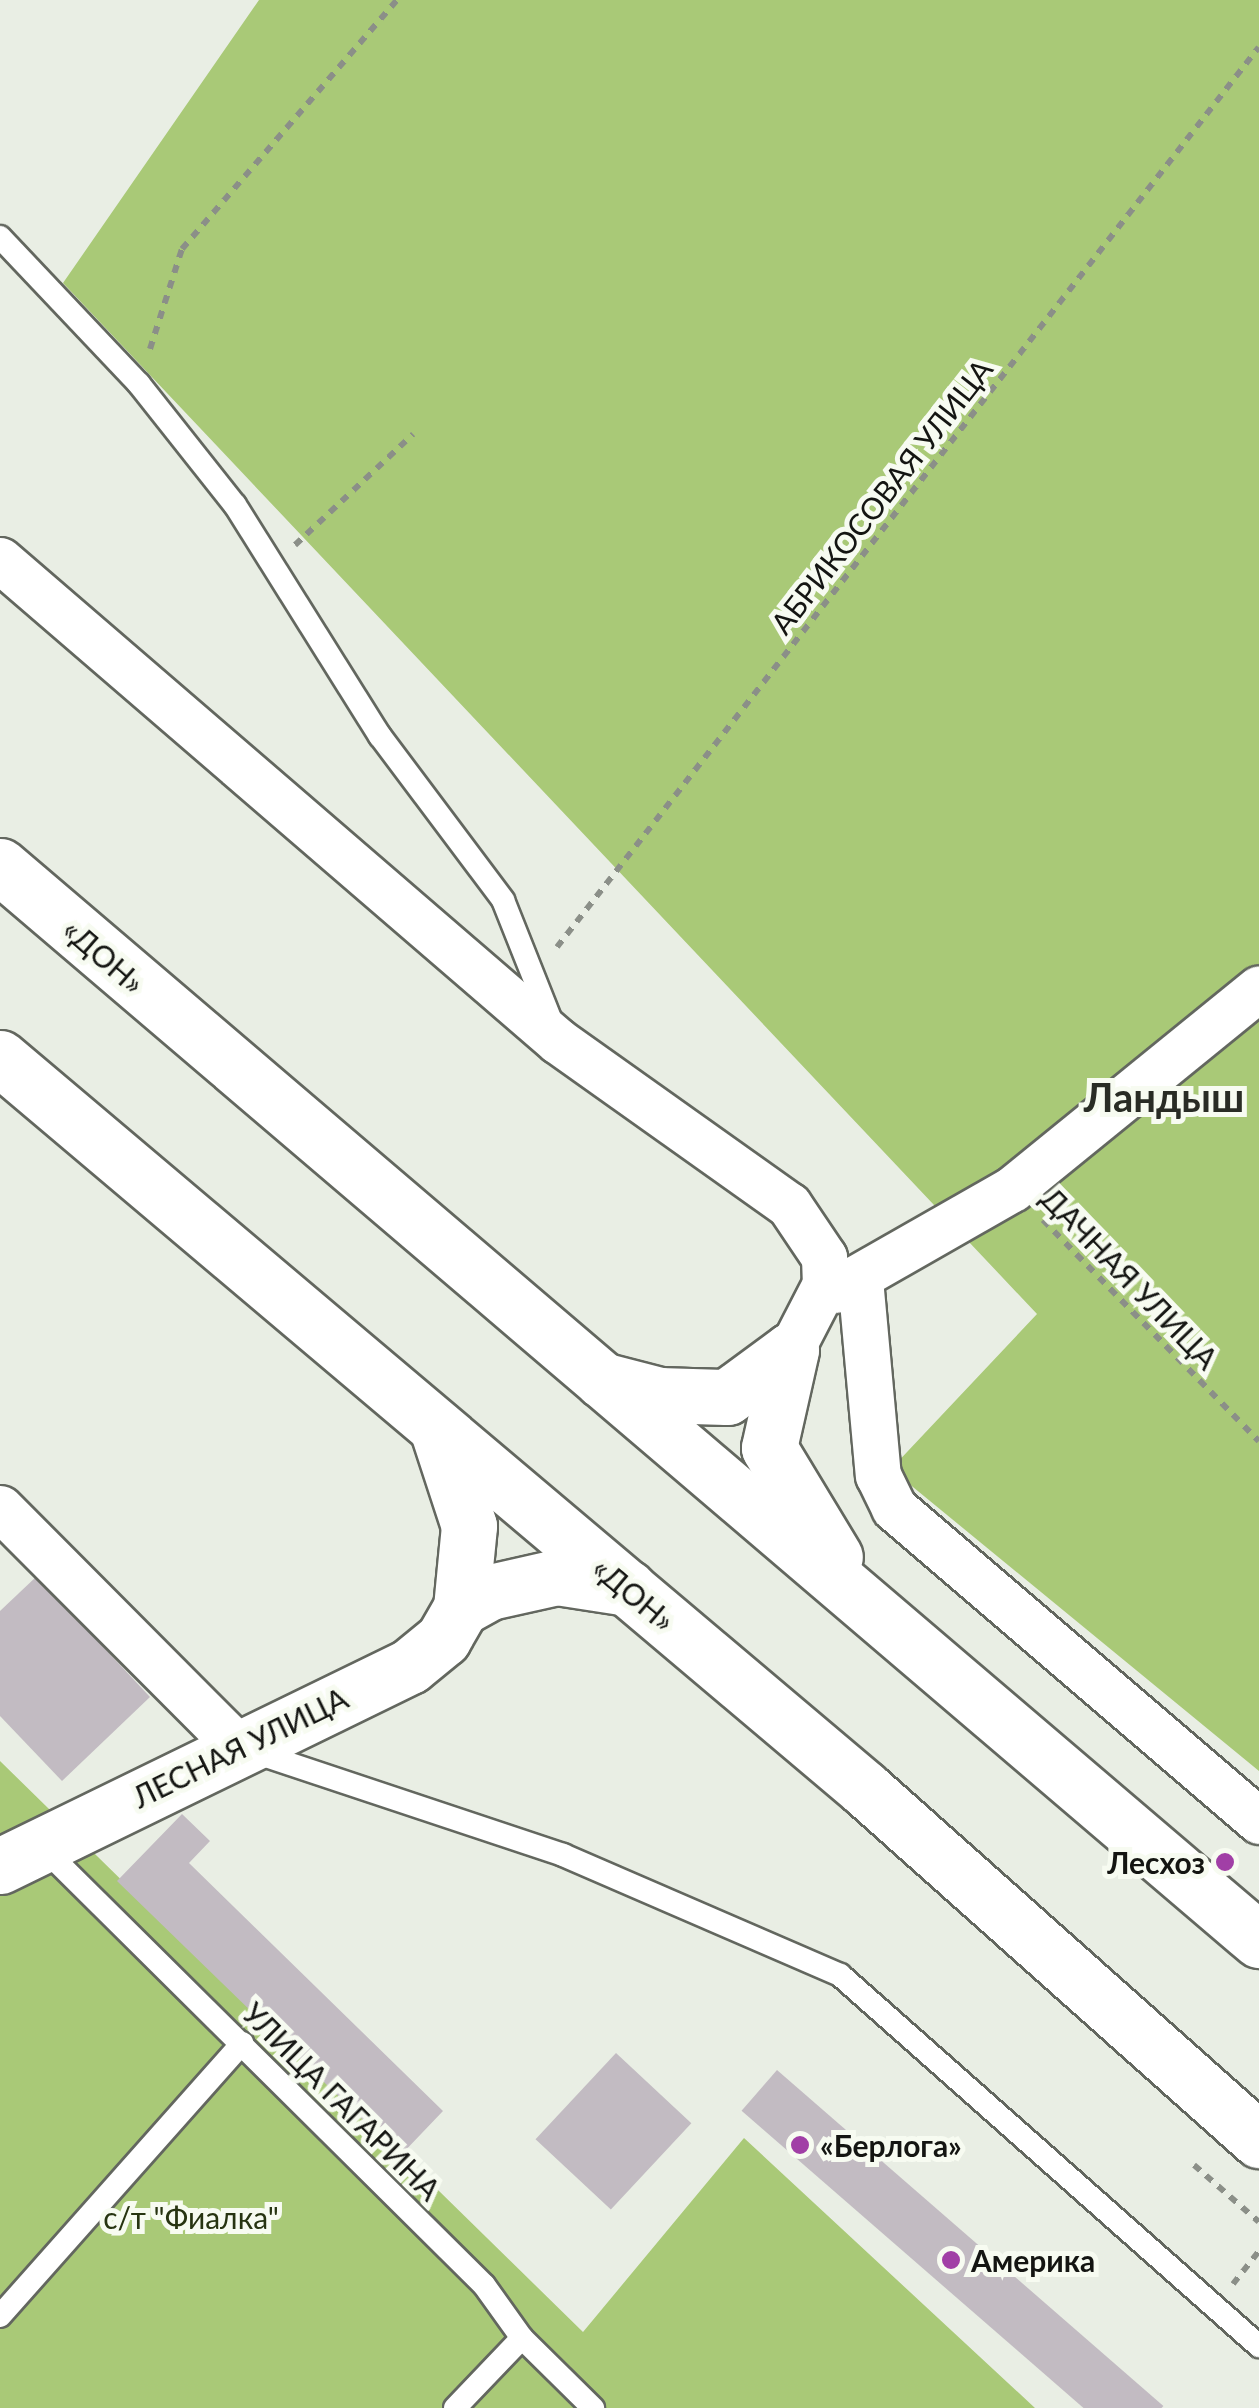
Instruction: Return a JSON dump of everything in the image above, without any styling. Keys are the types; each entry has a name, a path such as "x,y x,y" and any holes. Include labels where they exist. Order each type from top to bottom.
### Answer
{"main road":[{"name":"«ДОН»","path":"0,866 592,1376 1259,1940"},
{"name":"«ДОН»","path":"0,1058 865,1788 1259,2140"},
{"path":"592,1376 659,1395 726,1397 791,1350"},
{"path":"791,1350 769,1448 777,1474 888,1627"},
{"path":"435,1426 468,1526 461,1608 557,1576 628,1588"},
{"name":"ЛЕСНАЯ УЛИЦА","path":"20,1855 410,1666 444,1639 461,1608"}],"street":[{"path":"0,560 558,1041 789,1206 841,1288 878,1475 894,1508 1259,1821"},
{"path":"791,1350 841,1288 1012,1189 1259,988"},
{"path":"0,1508 143,1642 238,1747"}],"lane":[{"path":"0,236 138,384 272,566 380,736 503,900 538,972 558,1041"},
{"path":"238,1747 562,1855 840,1975 1259,2346"},
{"name":"УЛИЦА ГАГАРИНА","path":"20,1855 242,2043 484,2285 522,2338 593,2408"},
{"path":"0,2316 242,2043"},
{"path":"455,2408 522,2338"}],"path":[{"path":"138,384 182,250 396,0"},
{"name":"АБРИКОСОВАЯ УЛИЦА","path":"538,972 1259,47"},
{"path":"272,566 413,434"},
{"name":"ДАЧНАЯ УЛИЦА","path":"1012,1189 1259,1441"},
{"path":"1194,2165 1259,2222"}],"green space":[{"path":"259,0 1259,0 1259,1771 891,1469 1037,1314 63,283"},
{"name":"с/т \"Фиалка\"","path":"0,1761 583,2332 744,2138 1035,2408 0,2408"}],"building":[{"path":"37,1576 150,1697 62,1781 0,1716 0,1611"},
{"path":"182,1814 210,1841 189,1863 443,2111 400,2156 117,1881"},
{"path":"616,2053 691,2123 611,2210 536,2139"},
{"name":"Америка","path":"777,2070 1163,2406 1084,2408 742,2111"}],"place":[{"name":"Лесхоз","path":"1225,1862"},
{"name":"«Берлога»","path":"800,2145"},
{"name":"Америка","path":"951,2260"}],"district":[{"name":"Ландыш","path":"1164,1097"}]}
